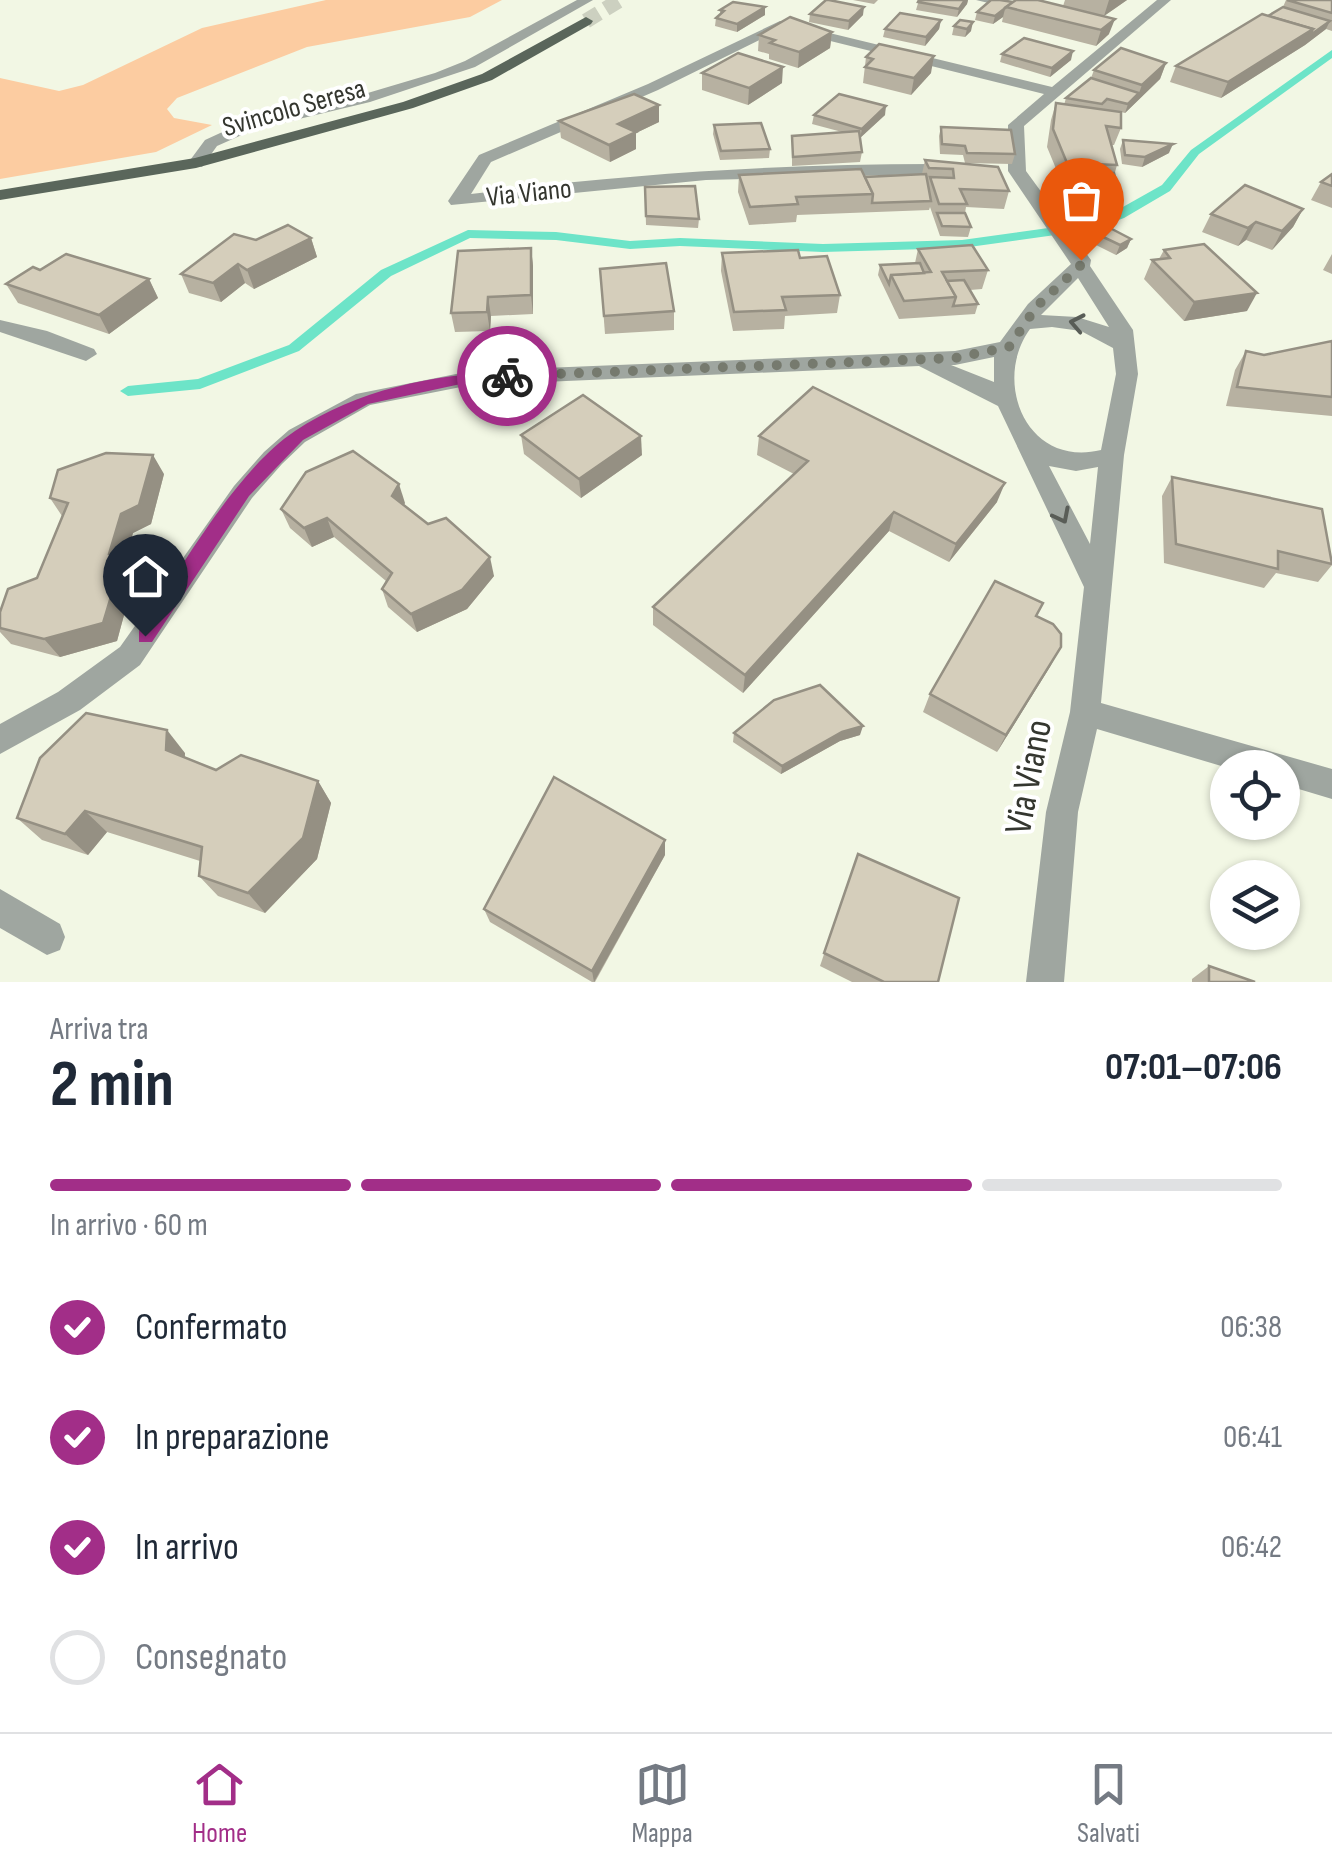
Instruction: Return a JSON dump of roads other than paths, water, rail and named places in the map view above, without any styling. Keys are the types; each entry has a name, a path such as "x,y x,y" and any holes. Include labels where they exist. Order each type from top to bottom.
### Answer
{"main road":[{"name":"Svincolo Seresa","path":"0,195 196,164 408,105 487,77 586,21"}],"street":[{"path":"196,164 212,143 236,130 440,76 588,0"},
{"path":"982,0 1042,12"},
{"path":"998,170 1016,125 1164,0"},
{"name":"Via Viano","path":"1045,982 1062,812 1085,712 1113,451 1128,374 1122,330 1047,217 998,170 863,167 681,179 457,201 485,159 653,87 780,25 1054,92"},
{"path":"1112,27 1130,31"},
{"path":"1076,257 1004,355 1008,400 1098,589"},
{"path":"1025,322 1064,320 1088,324 1124,345"},
{"path":"0,326 86,354"},
{"path":"0,740 68,701 130,656 243,492 272,458 297,436 364,400 470,378 777,368 966,357 1009,347"},
{"path":"909,358 969,380 1008,400"},
{"path":"1025,442 1055,461 1077,466 1113,451"},
{"path":"1085,712 1217,750"},
{"path":"1300,774 1332,784"},
{"path":"0,907 47,937"}],"waterway":[{"path":"128,391 200,384 294,348 386,273 468,234 556,236 630,245 680,242 823,248 962,244 1086,227 1119,215 1166,188 1195,152 1332,53"}],"tunnel":[{"path":"586,21 620,0"}]}
